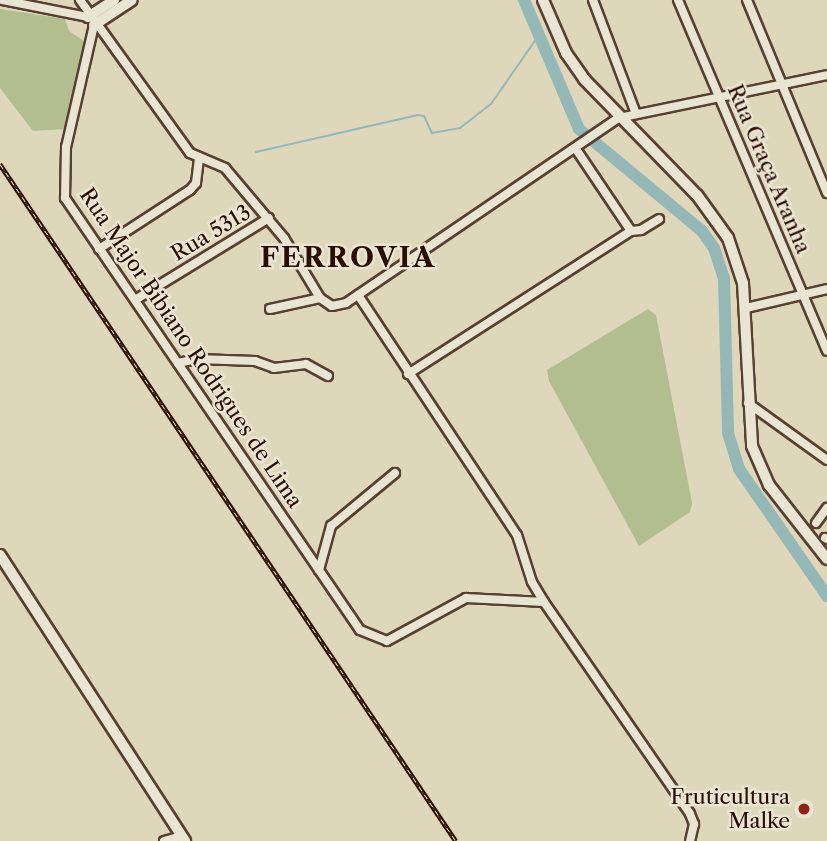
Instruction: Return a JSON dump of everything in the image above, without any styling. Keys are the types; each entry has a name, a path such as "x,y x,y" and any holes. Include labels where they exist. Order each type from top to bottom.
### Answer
{"street":[{"path":"2,0 26,2 91,21 132,0"},
{"path":"80,0 91,21 143,82 190,153 199,159 220,164 269,218 320,298"},
{"path":"91,21 114,0"},
{"path":"543,0 566,53 618,118 681,177 715,218 738,262 746,308 749,432 759,465 782,504 827,559"},
{"path":"593,0 636,114"},
{"name":"Rua Graça Aranha","path":"678,0 827,351"},
{"path":"747,0 827,193"},
{"name":"Rua Major Bibiano Rodrigues de Lima","path":"91,21 66,147 63,180 71,208 360,630 387,641 466,598 544,601"},
{"path":"270,309 320,298 340,305 358,296 618,118 827,75"},
{"path":"576,149 631,230"},
{"path":"99,249 190,190 196,183 199,159"},
{"name":"Rua 5313","path":"135,300 269,218"},
{"path":"408,374 631,230 641,230 659,219"},
{"path":"746,308 827,289"},
{"path":"358,296 517,535 532,582 544,601 690,814 692,837"},
{"path":"178,363 197,359 255,361 274,368 306,364 328,376"},
{"path":"748,404 827,460"},
{"path":"319,570 331,526 395,473"},
{"path":"816,523 827,508"},
{"path":"0,555 183,839 164,841"}],"green space":[{"path":"0,9 65,19 69,31 84,41 66,129 33,131 0,88"},
{"path":"648,309 656,315 692,503 690,512 639,546 549,381 547,370"}],"waterway":[{"path":"524,0 579,129 702,231 714,248 724,278 728,433 739,469 827,596"},
{"path":"256,152 417,115 424,116 432,133 460,128 491,104 539,35"}],"railway":[{"path":"0,164 456,841"}],"place":[{"name":"Fruticultura Malke","path":"804,809"}],"district":[{"name":"FERROVIA","path":"348,257"}]}
